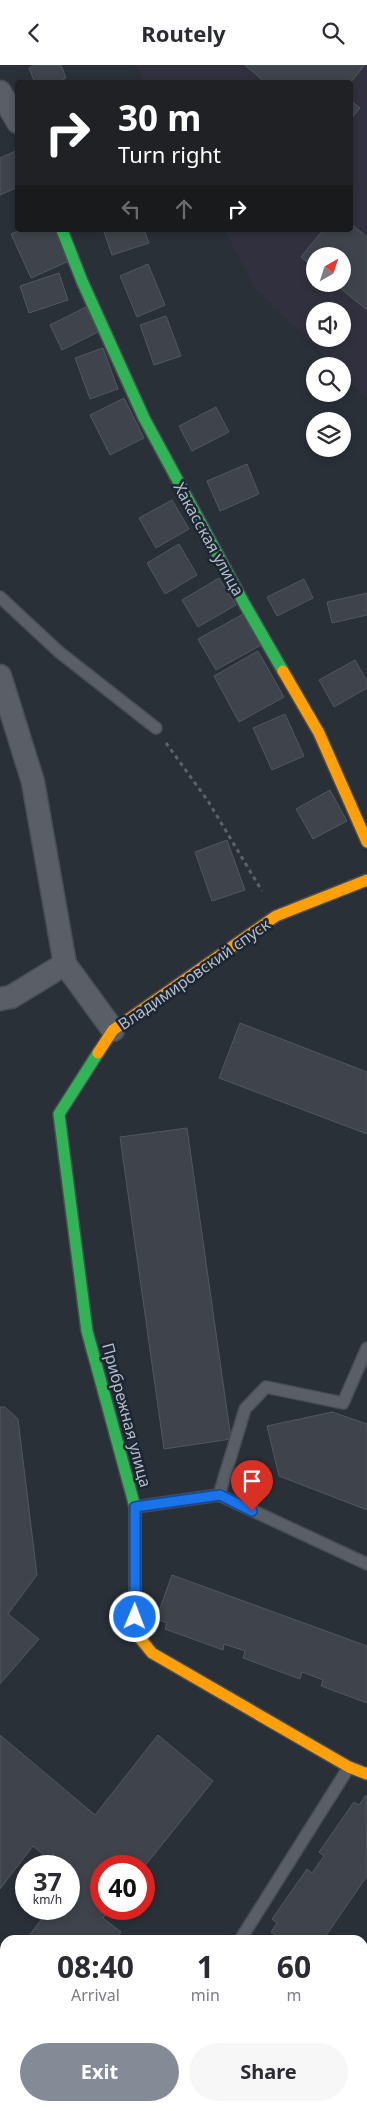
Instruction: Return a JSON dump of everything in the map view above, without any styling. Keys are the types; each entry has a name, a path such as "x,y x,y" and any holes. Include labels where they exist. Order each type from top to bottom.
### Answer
{"street":[{"path":"0,92 15,117"},
{"name":"Хакасская улица","path":"63,232 82,281 144,418 245,605 320,733 367,842"},
{"path":"0,676 33,782 65,964 113,1029"},
{"name":"Владимировский спуск","path":"59,1115 113,1029 276,916 367,880"},
{"path":"0,1017 5,998 65,964"},
{"name":"Прибрежная улица","path":"59,1115 87,1331 135,1507 135,1632 152,1653 349,1767 367,1774"}],"lane":[{"path":"0,597 59,652 156,728"},
{"path":"220,1495 245,1409 266,1387 343,1403 367,1348"},
{"path":"135,1507 220,1495 367,1564"},
{"path":"243,1935 349,1767"}],"path":[{"path":"156,728 208,801 276,916"}],"shaded area":[{"path":"135,65 367,65 367,399 351,383 351,357 325,357 315,347 351,347 351,302 306,302 306,338 255,288 225,232 353,232 353,80 143,80"}],"building":[{"path":"35,65 61,65 66,78 62,80 34,80 29,68"},
{"path":"245,65 365,65 352,80 262,80"},
{"path":"353,102 360,108 353,116"},
{"path":"15,151 15,188 0,195 0,158"},
{"path":"353,225 367,237 367,310 346,293 351,293 351,247 309,247 321,232 353,232"},
{"path":"16,232 56,232 69,261 31,278 11,234"},
{"path":"104,232 145,232 149,243 112,255"},
{"path":"306,251 306,261 301,257"},
{"path":"148,264 165,305 137,317 120,276"},
{"path":"59,273 68,300 29,313 20,286"},
{"path":"86,307 98,332 62,350 50,325"},
{"path":"166,316 181,356 154,365 140,325"},
{"path":"103,348 118,389 90,399 75,358"},
{"path":"124,398 144,438 110,455 90,415"},
{"path":"216,407 229,432 192,451 179,426"},
{"path":"247,464 259,494 220,511 207,481"},
{"path":"172,500 189,529 156,548 139,518"},
{"path":"179,544 197,575 165,594 147,563"},
{"path":"219,578 236,605 198,627 182,600"},
{"path":"304,579 313,598 277,616 267,597"},
{"path":"367,593 367,615 332,623 327,602"},
{"path":"245,613 263,644 216,670 198,639"},
{"path":"258,651 284,697 239,722 214,676"},
{"path":"355,660 367,681 367,688 334,707 319,680"},
{"path":"285,714 304,756 272,770 253,728"},
{"path":"330,790 347,821 313,839 296,809"},
{"path":"227,840 245,890 212,901 195,852"},
{"path":"240,1023 367,1072 367,1134 219,1078"},
{"path":"187,1128 231,1439 164,1449 120,1137"},
{"path":"0,1407 5,1407 18,1419 37,1575 8,1614 39,1639 0,1684"},
{"path":"332,1412 367,1424 367,1510 279,1476 267,1426"},
{"path":"172,1575 367,1646 367,1703 321,1686 323,1680 302,1672 300,1679 243,1658 245,1651 224,1644 223,1650 165,1629 167,1623 156,1619"},
{"path":"0,1735 95,1815 158,1735 213,1781 154,1855 90,1855 90,1920 106,1920 121,1932 119,1935 30,1935 41,1920 80,1920 80,1855 44,1855 33,1846 26,1855 15,1855 15,1869 0,1889"},
{"path":"366,1795 367,1876 326,1935 276,1935 271,1932 277,1923 272,1919 307,1869 312,1873 324,1856 319,1852 354,1802 359,1805"}],"traffic: fast":[{"path":"63,232 82,281 144,418 245,605 283,671"},
{"path":"98,1053 59,1114 87,1331 135,1507 135,1545"}],"traffic: slow":[{"path":"283,671 319,733 367,842"},
{"path":"98,1053 113,1030 276,916 367,880"},
{"path":"135,1545 135,1632 152,1653 349,1767 367,1774"}],"route":[{"path":"135,1617 135,1507 220,1495 252,1511"}]}
